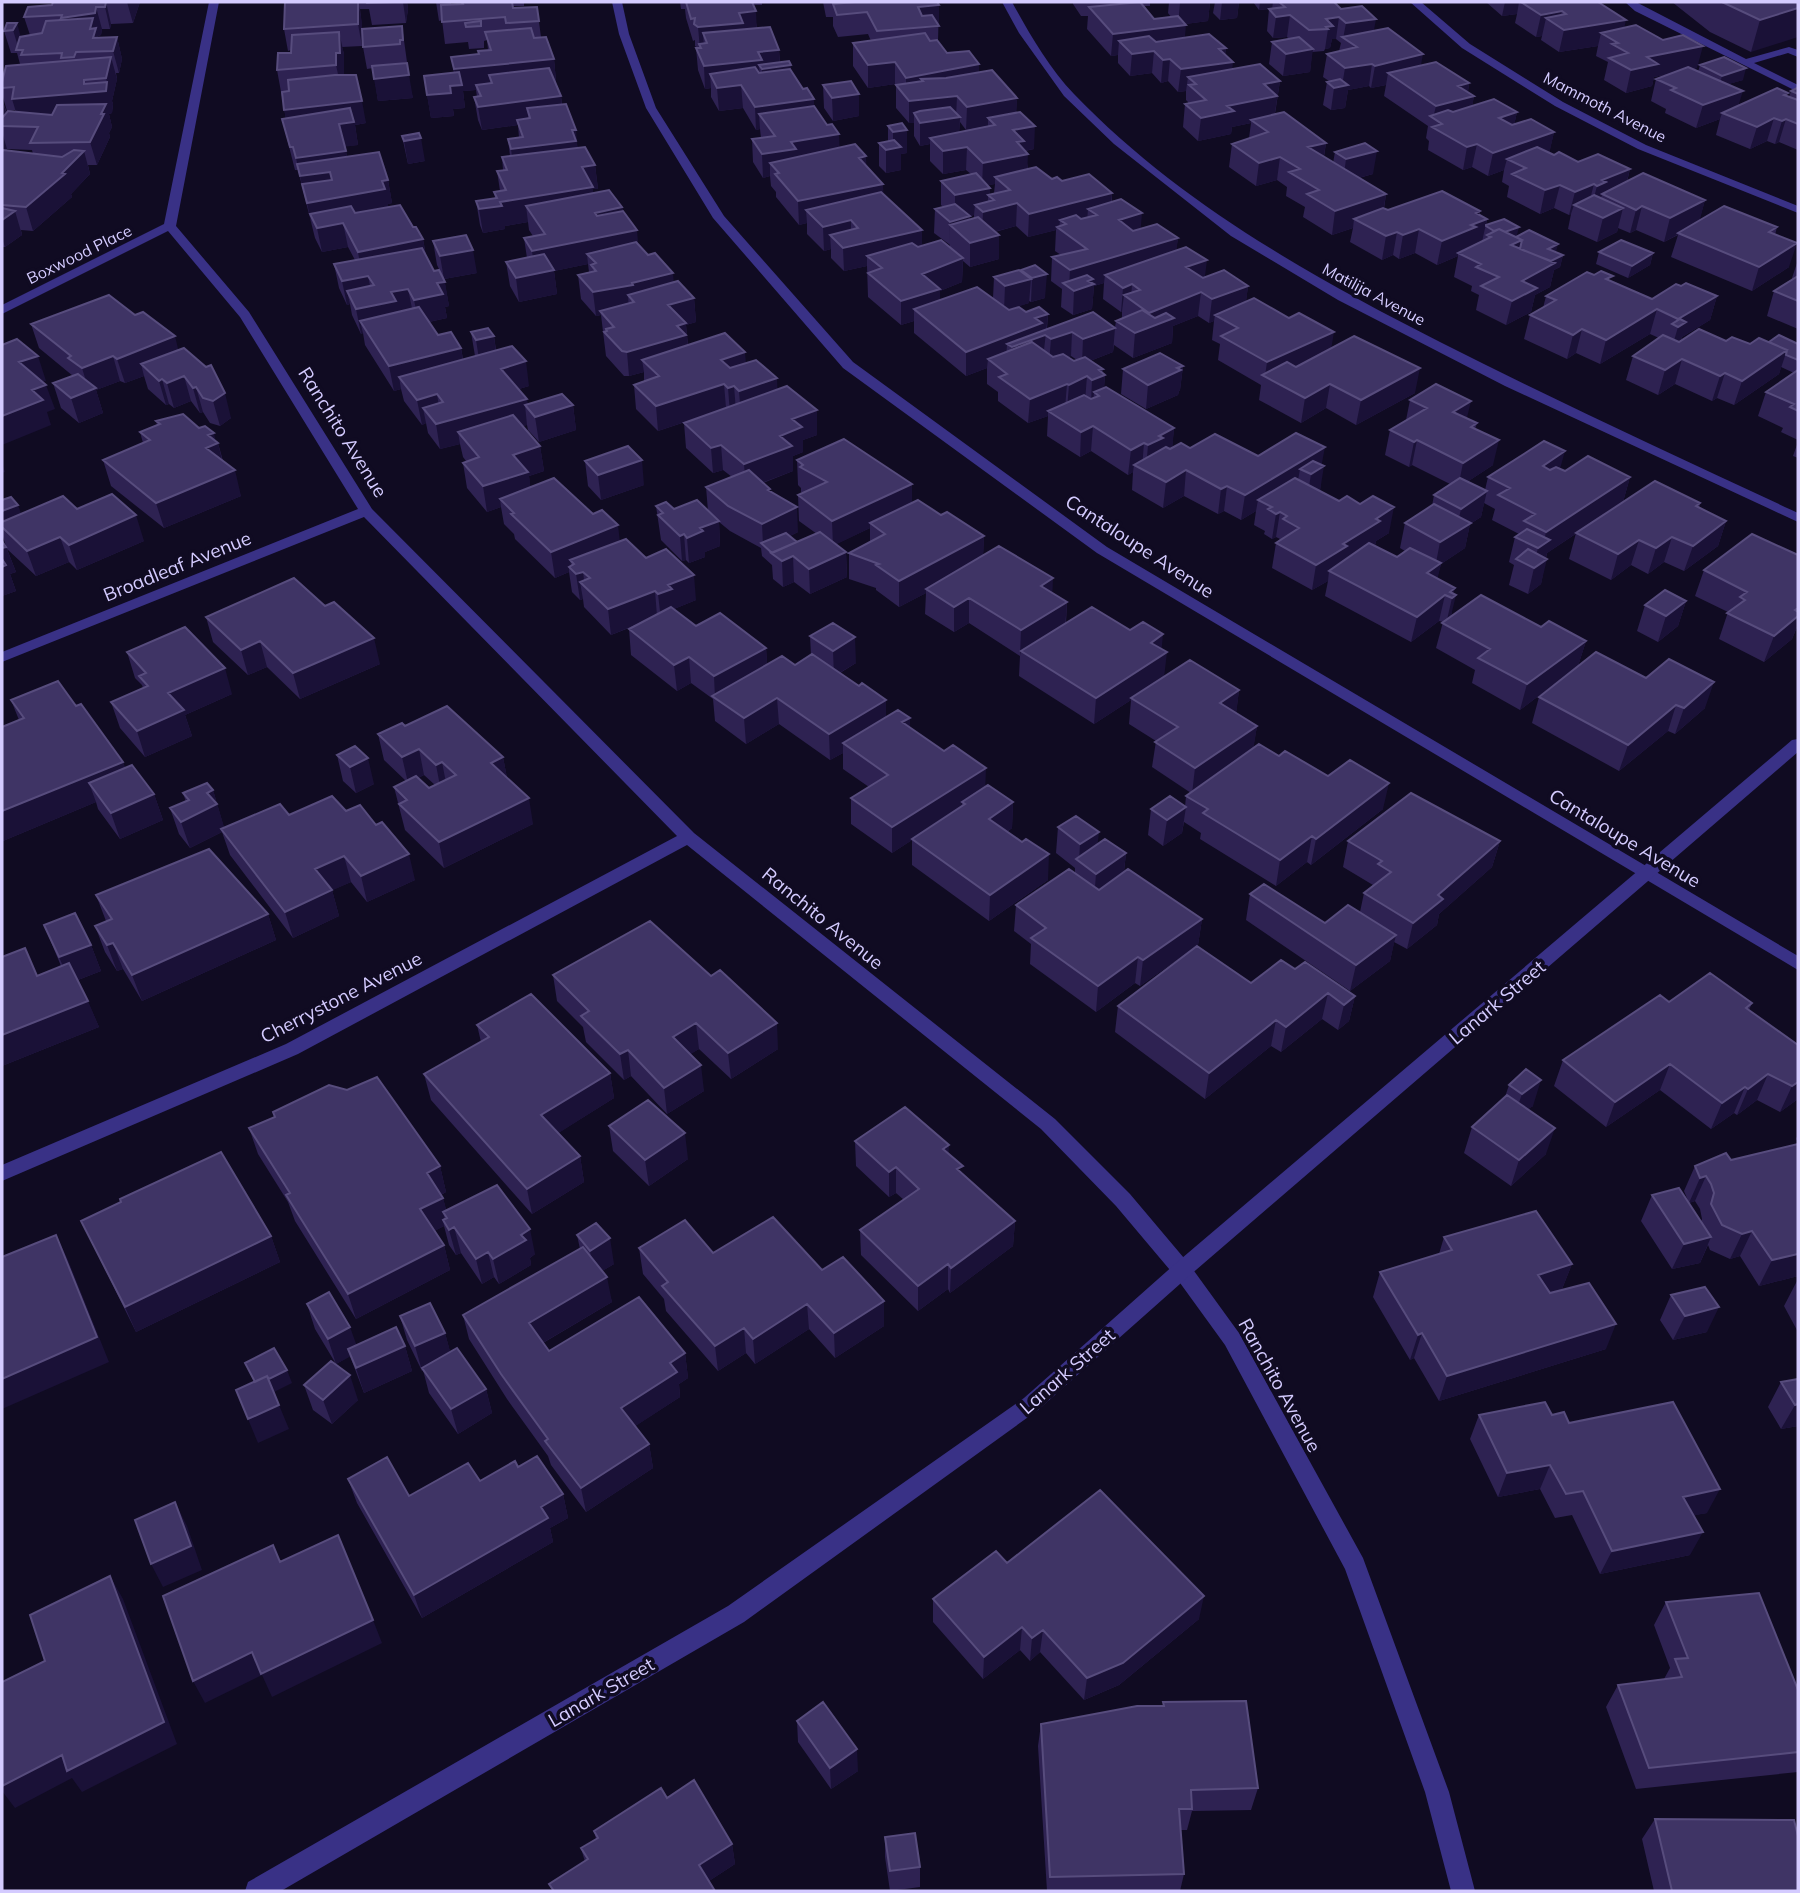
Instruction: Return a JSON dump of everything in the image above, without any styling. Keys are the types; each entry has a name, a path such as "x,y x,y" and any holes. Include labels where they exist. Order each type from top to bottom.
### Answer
{"street":[{"path":"170,226 214,2"},
{"name":"Cantaloupe Avenue","path":"617,2 624,34 651,107 719,218 848,365 1102,550 1798,964"},
{"name":"Matilija Avenue","path":"1007,2 1024,33 1068,94 1118,142 1235,233 1342,297 1510,383 1798,519"},
{"name":"Mammoth Avenue","path":"1415,2 1466,46 1559,104 1642,147 1798,210"},
{"path":"1630,2 1798,89"},
{"path":"1745,62 1789,50 1798,54"},
{"name":"Boxwood Place","path":"2,310 170,226"},
{"name":"Ranchito Avenue","path":"170,226 245,314 366,511 688,837 1048,1124 1123,1200 1182,1270 1233,1339 1355,1565 1437,1792 1463,1891"},
{"name":"Broadleaf Avenue","path":"2,657 366,511"},
{"name":"Lanark Street","path":"257,1891 736,1614 1031,1404 1182,1270 1649,874 1798,744"},
{"name":"Cherrystone Avenue","path":"2,1173 292,1049 688,837"}],"building":[{"path":"53,2 106,2 105,7 96,7 95,13 61,18 62,15 24,17 28,7 52,5"},
{"path":"285,2 358,2 358,24 284,29"},
{"path":"462,2 512,2 513,8 537,7 539,21 506,23 505,17 442,22 441,5 463,4"},
{"path":"686,2 752,2 756,11 739,13 743,23 698,27 694,24 695,18 691,19"},
{"path":"937,2 939,5 918,7 922,16 932,15 939,26 877,31 867,12 837,15 833,4"},
{"path":"1140,2 1154,19 1178,16 1186,25 1113,34 1089,7"},
{"path":"1279,2 1334,2 1341,9 1362,6 1376,19 1346,23 1339,17 1326,19 1333,26 1326,27 1328,29 1309,30 1290,15 1276,17 1269,9 1285,7"},
{"path":"1521,2 1598,2 1626,20 1564,30 1546,18 1566,14 1562,11 1541,15"},
{"path":"1722,2 1798,2 1798,8 1760,20"},
{"path":"93,18 90,29 96,28 93,38 117,37 113,51 76,52 74,57 61,58 62,53 21,55 23,50 16,50 20,37 42,33 46,21"},
{"path":"481,21 481,26 466,27 465,23"},
{"path":"7,23 17,23 13,30 4,31"},
{"path":"1636,25 1663,40 1683,35 1703,46 1647,57 1658,64 1631,70 1609,58 1628,53 1612,44 1618,43 1601,33"},
{"path":"402,26 403,40 400,40 400,44 363,47 362,29"},
{"path":"770,27 779,50 758,52 762,60 704,66 696,48 701,48 699,44 707,43 703,33"},
{"path":"531,28 534,38 546,37 554,59 454,69 451,57 491,50 485,32"},
{"path":"1388,28 1423,54 1375,66 1372,64 1345,68 1327,54 1357,47 1342,37"},
{"path":"339,32 340,53 336,53 336,65 277,70 278,53 291,53 292,35"},
{"path":"925,33 930,41 937,40 947,53 969,51 979,64 906,78 895,62 868,65 853,43"},
{"path":"1209,34 1226,48 1219,49 1233,62 1181,69 1170,59 1163,60 1154,51 1132,54 1119,41 1149,36 1156,42"},
{"path":"1299,37 1313,49 1286,54 1272,42"},
{"path":"111,57 106,78 84,80 84,84 107,82 106,91 12,99 14,87 2,88 6,66"},
{"path":"1724,57 1746,68 1722,76 1700,65"},
{"path":"789,61 791,65 762,69 759,65"},
{"path":"1436,62 1469,83 1458,86 1474,96 1436,106 1388,73"},
{"path":"407,63 409,75 374,79 372,66"},
{"path":"1260,64 1280,81 1264,84 1277,96 1227,106 1234,111 1201,118 1185,104 1206,100 1189,85 1196,84 1188,77"},
{"path":"755,67 759,73 790,69 803,89 807,88 814,99 755,107 741,85 717,88 710,74"},
{"path":"1688,67 1743,91 1703,105 1671,90 1676,88 1656,79"},
{"path":"549,68 561,96 478,107 474,97 481,96 476,85 492,83 489,75"},
{"path":"992,70 1017,98 967,107 957,96 909,101 896,85 923,81 921,79 946,78"},
{"path":"459,72 462,85 450,86 451,93 427,95 424,76"},
{"path":"356,75 362,101 284,110 282,92 289,91 288,80"},
{"path":"1340,79 1348,85 1334,88 1327,82"},
{"path":"851,81 859,94 832,98 823,85"},
{"path":"1777,88 1788,93 1784,95 1798,100 1798,124 1774,118 1757,127 1722,113"},
{"path":"1494,99 1517,112 1499,118 1512,125 1531,119 1554,132 1493,153 1477,144 1467,147 1432,127 1442,124 1430,116"},
{"path":"106,104 90,142 30,143 38,127 2,126 2,118 8,111 52,115 57,105"},
{"path":"566,104 576,130 572,130 576,141 511,149 508,139 523,137 517,120 530,118 527,108"},
{"path":"814,106 827,125 832,124 839,134 791,142 796,149 762,154 752,139 775,136 759,114"},
{"path":"950,107 960,117 920,123 914,113 920,111"},
{"path":"350,108 354,122 339,124 346,151 296,158 282,119"},
{"path":"1020,112 1035,126 1013,130 1024,141 1017,142 1028,154 983,163 967,147 943,151 930,138 995,125 988,118"},
{"path":"1284,112 1326,143 1308,147 1386,194 1335,211 1307,194 1319,190 1289,172 1300,169 1280,157 1259,163 1232,144 1268,132 1251,120"},
{"path":"902,123 907,130 893,132 888,126"},
{"path":"419,133 421,138 404,141 402,136"},
{"path":"894,140 901,147 886,150 879,143"},
{"path":"1365,143 1377,151 1346,159 1335,152"},
{"path":"855,144 866,156 859,158 883,184 798,201 775,174 779,173 770,163"},
{"path":"585,147 595,165 582,167 593,187 500,202 502,206 479,209 476,201 497,198 494,192 506,190 497,171 507,170 502,157"},
{"path":"1537,147 1554,155 1559,152 1578,162 1598,154 1630,169 1602,180 1606,182 1597,186 1594,184 1575,192 1560,185 1545,190 1512,174 1526,168 1507,159"},
{"path":"3,150 62,157 74,150 84,151 62,173 65,174 26,207 2,205"},
{"path":"379,152 388,180 382,181 385,189 307,203 302,184 332,180 330,172 300,176 297,164"},
{"path":"1036,167 1052,179 1057,177 1062,181 1089,174 1112,193 1029,214 1017,203 983,212 975,205 994,200 988,195 1010,190 995,177"},
{"path":"976,173 990,188 955,195 941,181"},
{"path":"1643,173 1705,200 1670,218 1642,206 1636,210 1602,194"},
{"path":"609,190 622,207 595,213 597,216 623,211 637,230 532,251 524,238 545,234 526,206"},
{"path":"1442,191 1480,211 1476,213 1487,219 1471,225 1476,227 1442,241 1419,229 1403,235 1397,232 1386,236 1354,219 1383,208 1388,210"},
{"path":"881,192 922,230 843,248 830,235 858,228 851,220 823,227 806,210"},
{"path":"1594,195 1623,208 1603,218 1574,205"},
{"path":"1121,199 1142,213 1119,220 1133,231 1157,224 1178,238 1070,270 1052,257 1087,249 1057,227 1066,224 1060,220 1076,215 1081,219 1097,215 1088,209"},
{"path":"955,204 970,216 950,222 935,209"},
{"path":"400,205 423,239 358,252 343,223 317,228 310,214 351,206 355,213"},
{"path":"1724,206 1777,227 1769,232 1797,243 1759,267 1678,233"},
{"path":"2,208 15,211 2,220"},
{"path":"978,217 999,235 970,243 950,225"},
{"path":"1504,219 1519,227 1505,232 1499,229 1494,231 1486,226 1486,225"},
{"path":"1499,229 1522,240 1511,245 1555,263 1522,281 1537,288 1512,301 1481,286 1499,277 1476,267 1481,264 1458,253 1491,237 1487,235"},
{"path":"1529,230 1558,244 1548,249 1563,255 1551,261 1520,249 1522,240 1516,237"},
{"path":"466,235 473,250 440,256 433,241"},
{"path":"941,240 963,258 922,274 940,289 901,301 868,273 882,268 867,256 912,243 918,247"},
{"path":"1621,240 1653,253 1632,266 1599,252"},
{"path":"636,242 648,255 655,253 673,273 632,283 633,285 593,292 578,275 596,271 591,265 596,263 587,254"},
{"path":"1186,247 1207,260 1186,267 1203,278 1224,270 1248,286 1212,299 1201,292 1149,313 1124,295 1140,290 1132,284 1123,288 1105,275"},
{"path":"422,248 434,271 439,270 445,282 437,283 443,294 414,300 408,289 391,292 396,301 356,309 347,291 374,285 368,276 342,281 334,264"},
{"path":"544,254 554,270 516,278 506,262"},
{"path":"1035,265 1047,274 1032,278 1021,270"},
{"path":"1019,270 1031,279 1005,286 994,277"},
{"path":"1601,271 1613,276 1606,279 1652,299 1676,284 1681,286 1686,283 1717,296 1678,319 1657,309 1606,340 1582,329 1573,335 1530,315 1556,300 1546,296 1587,272 1594,275"},
{"path":"1087,275 1093,279 1088,281 1094,284 1074,291 1063,283"},
{"path":"1798,276 1798,301 1774,291"},
{"path":"678,281 694,298 668,305 686,323 677,326 686,335 627,352 622,351 604,332 614,327 600,311 634,302 628,295"},
{"path":"977,287 1009,310 1019,307 1026,312 1039,307 1048,314 1035,318 1042,323 966,352 914,309"},
{"path":"109,295 135,315 143,312 175,336 117,359 113,356 82,368 31,324"},
{"path":"1254,298 1289,318 1299,313 1334,332 1267,362 1221,336 1238,328 1215,315"},
{"path":"419,307 438,335 451,332 461,348 389,366 360,321"},
{"path":"1142,310 1155,318 1166,313 1174,318 1135,333 1116,321"},
{"path":"1093,312 1115,328 1083,339 1072,332 1051,339 1045,335 1012,347 1007,344"},
{"path":"1680,319 1686,322 1678,327 1672,324"},
{"path":"488,328 494,336 476,340 471,332"},
{"path":"1699,329 1726,341 1732,337 1750,344 1759,338 1787,350 1742,381 1725,373 1720,376 1682,359 1665,370 1633,356 1663,335 1679,342"},
{"path":"725,333 745,352 721,360 730,368 756,360 777,378 739,391 734,386 728,388 724,384 656,406 634,385 659,376 642,360"},
{"path":"1779,335 1798,344 1798,360 1786,355 1787,350 1769,342"},
{"path":"1354,336 1420,368 1361,400 1330,384 1305,398 1262,375 1287,362 1296,367"},
{"path":"17,339 38,356 19,362 46,385 32,390 43,400 2,416 2,345"},
{"path":"1032,342 1053,357 1063,354 1074,361 1085,357 1103,369 1099,370 1105,375 1092,380 1087,376 1030,399 999,377 1007,374 988,359"},
{"path":"512,346 526,361 501,369 527,399 436,424 423,408 443,402 437,394 417,400 399,377"},
{"path":"184,348 206,367 211,365 225,393 213,401 203,398 184,376 167,383 162,379 159,381 141,364"},
{"path":"1160,353 1183,366 1177,368 1181,370 1148,385 1123,369"},
{"path":"1798,370 1798,411 1790,407 1794,404 1766,392"},
{"path":"78,374 96,388 71,398 53,383"},
{"path":"1436,384 1471,401 1453,412 1477,423 1471,427 1499,440 1463,463 1390,430 1427,408 1410,400"},
{"path":"787,386 817,410 792,419 802,427 780,436 792,446 744,464 721,445 711,448 684,423"},
{"path":"1106,387 1174,428 1159,436 1163,438 1131,450 1093,426 1081,432 1048,411 1084,395 1091,399 1099,396 1094,392"},
{"path":"562,394 573,405 535,417 525,405"},
{"path":"183,414 199,428 205,426 214,433 208,435 218,443 206,448 235,470 156,503 103,460 150,440 140,432 160,424 156,421"},
{"path":"513,415 540,446 513,455 528,472 483,486 463,463 479,457 458,432"},
{"path":"1296,433 1325,447 1245,495 1227,486 1221,489 1186,470 1166,482 1134,465 1166,447 1170,449 1181,443 1190,448 1215,434 1258,456"},
{"path":"844,439 912,484 832,521 798,495 827,482 800,467 803,465 797,460"},
{"path":"1544,441 1565,451 1543,466 1550,470 1556,467 1565,471 1588,456 1630,477 1546,532 1524,521 1535,514 1498,495 1510,488 1488,477"},
{"path":"628,446 642,460 598,475 585,461"},
{"path":"1313,461 1324,466 1311,474 1300,469"},
{"path":"749,470 770,489 768,490 797,507 762,524 728,506 706,487"},
{"path":"554,478 593,514 602,510 618,525 551,552 511,514 514,513 500,499"},
{"path":"1295,478 1339,501 1347,496 1360,504 1373,496 1394,507 1376,519 1380,521 1343,544 1347,546 1316,565 1276,543 1299,528 1283,519 1287,516 1280,512 1276,514 1268,509 1272,507 1258,500"},
{"path":"1460,478 1487,491 1461,509 1434,495"},
{"path":"1655,481 1700,503 1696,506 1726,521 1693,546 1672,537 1656,548 1639,540 1618,554 1576,533"},
{"path":"112,494 136,515 69,545 60,537 27,551 2,527 2,522 63,496 77,509"},
{"path":"11,497 18,505 2,511 2,500"},
{"path":"697,500 719,521 700,528 703,531 687,538 684,534 680,536 658,515 663,513 656,506 666,502 674,509"},
{"path":"918,500 941,515 947,512 984,536 899,581 876,565 879,564 849,553 885,534 870,523"},
{"path":"1434,504 1471,523 1440,542 1405,523"},
{"path":"1527,529 1550,540 1538,548 1515,537"},
{"path":"820,532 846,552 809,569 793,556 782,561 771,553"},
{"path":"786,533 797,542 772,553 761,543"},
{"path":"1752,534 1798,555 1798,608 1795,610 1798,616 1774,636 1727,613 1745,600 1740,597 1747,592 1704,570"},
{"path":"626,539 646,558 666,549 694,575 668,585 672,589 658,594 655,591 608,609 580,582 590,578 583,572 576,574 569,567 574,564 570,560"},
{"path":"1369,543 1397,557 1410,548 1441,563 1427,573 1455,588 1450,592 1456,595 1452,598 1445,595 1417,617 1329,571"},
{"path":"999,546 1053,578 1041,586 1067,602 1021,630 969,598 954,607 926,589"},
{"path":"1528,549 1547,559 1534,568 1516,559"},
{"path":"294,578 325,606 334,602 374,638 293,673 260,641 241,650 206,617"},
{"path":"1665,590 1686,601 1666,616 1645,605"},
{"path":"1481,595 1541,627 1549,621 1586,641 1527,684 1478,658 1490,649 1442,623"},
{"path":"671,607 696,626 720,613 766,648 714,676 689,657 674,665 629,629"},
{"path":"1092,607 1130,630 1143,622 1163,634 1151,643 1167,652 1096,698 1021,651"},
{"path":"833,623 855,637 833,651 810,636"},
{"path":"185,627 225,668 168,693 184,710 137,731 111,702 148,686 139,676 146,673 127,652"},
{"path":"1596,652 1646,678 1669,659 1714,682 1684,708 1676,705 1628,745 1539,697"},
{"path":"812,654 859,686 862,683 886,700 829,734 777,698 744,718 712,696 782,656 795,665"},
{"path":"1190,660 1239,690 1220,703 1257,726 1195,768 1155,742 1178,727 1131,698"},
{"path":"58,681 76,706 81,704 123,762 2,811 2,727 24,718 11,700"},
{"path":"447,706 503,757 491,763 529,798 439,842 399,804 407,800 394,787 416,776 429,788 456,775 442,762 436,765 419,749 402,757 378,734 402,723 405,726"},
{"path":"898,710 910,718 902,722 944,751 953,745 986,768 892,827 851,798 888,775 843,743"},
{"path":"1259,744 1279,756 1285,751 1328,776 1350,760 1389,783 1316,839 1312,836 1280,860 1203,813 1208,809 1186,796"},
{"path":"355,746 368,758 350,767 337,755"},
{"path":"132,765 154,794 111,813 89,783"},
{"path":"207,783 213,790 207,793 217,804 181,822 170,808 189,800 183,793"},
{"path":"988,785 1013,802 989,819 1022,842 1026,839 1049,854 990,895 912,839 965,804 962,802"},
{"path":"1411,793 1500,841 1438,895 1443,899 1413,923 1364,893 1391,872 1378,864 1382,861 1348,841"},
{"path":"332,796 346,811 360,805 376,825 382,822 409,854 361,876 344,856 315,869 332,890 285,912 221,829 280,804 289,815"},
{"path":"1170,796 1186,807 1167,820 1151,809"},
{"path":"1076,816 1099,832 1080,844 1058,827"},
{"path":"1105,839 1126,853 1096,874 1076,859"},
{"path":"209,849 268,914 132,975 113,943 107,945 95,926 112,919 96,895"},
{"path":"1069,869 1099,890 1128,869 1202,919 1143,960 1138,957 1098,986 1031,938 1046,928 1016,905"},
{"path":"1264,884 1325,923 1348,905 1396,935 1356,965 1250,894"},
{"path":"75,913 91,945 59,957 44,925"},
{"path":"650,921 711,976 720,970 777,1023 728,1053 696,1023 673,1037 701,1065 664,1088 628,1050 620,1054 581,1016 589,1011 553,975"},
{"path":"1197,946 1251,983 1281,960 1295,969 1305,962 1355,996 1344,1005 1328,993 1286,1027 1276,1020 1209,1073 1118,1006"},
{"path":"25,948 37,976 69,963 88,1001 2,1035 2,957"},
{"path":"1710,973 1752,1003 1746,1008 1798,1045 1798,1082 1792,1086 1768,1074 1722,1103 1670,1064 1615,1102 1563,1060 1660,995 1669,1002"},
{"path":"531,994 610,1073 541,1115 580,1156 527,1189 424,1074 489,1037 477,1025"},
{"path":"1526,1069 1541,1080 1522,1094 1509,1085"},
{"path":"377,1077 440,1166 427,1173 443,1198 420,1209 444,1245 348,1294 286,1195 290,1193 249,1128 275,1117 273,1112 329,1085 347,1090"},
{"path":"1507,1095 1555,1128 1519,1160 1472,1127"},
{"path":"648,1100 685,1133 645,1160 609,1126"},
{"path":"905,1107 949,1145 943,1149 963,1166 957,1169 1015,1221 951,1268 948,1264 918,1286 860,1230 919,1189 896,1167 889,1172 855,1141"},
{"path":"1798,1144 1798,1254 1772,1260 1752,1231 1742,1234 1722,1225 1711,1204 1714,1193 1711,1184 1706,1176 1700,1178 1695,1166 1726,1153 1731,1160"},
{"path":"221,1152 271,1236 125,1307 81,1221 121,1202 120,1199"},
{"path":"497,1185 530,1229 521,1235 526,1240 493,1259 488,1252 476,1259 454,1227 449,1230 443,1220 447,1218 443,1212"},
{"path":"1679,1188 1711,1237 1684,1244 1652,1195"},
{"path":"1536,1211 1572,1264 1538,1275 1550,1293 1589,1283 1616,1324 1447,1376 1422,1333 1418,1335 1380,1272 1452,1250 1444,1237"},
{"path":"773,1217 822,1270 843,1257 884,1301 834,1333 807,1304 753,1339 744,1328 715,1346 662,1286 668,1282 639,1248 685,1220 713,1253"},
{"path":"596,1223 610,1238 590,1251 577,1235"},
{"path":"56,1235 97,1337 2,1379 2,1257"},
{"path":"583,1247 607,1277 529,1323 549,1351 639,1297 685,1353 670,1363 677,1372 621,1408 649,1444 581,1488 545,1441 548,1439 463,1315"},
{"path":"1705,1287 1719,1307 1685,1316 1671,1295"},
{"path":"329,1292 350,1327 328,1339 307,1304"},
{"path":"430,1303 445,1333 415,1346 400,1316"},
{"path":"396,1327 405,1346 356,1368 348,1349"},
{"path":"274,1348 287,1370 269,1379 267,1376 255,1382 245,1363"},
{"path":"457,1348 486,1389 451,1409 422,1368"},
{"path":"331,1361 350,1375 323,1400 304,1385"},
{"path":"267,1376 279,1405 248,1419 236,1390"},
{"path":"1798,1379 1798,1404 1795,1405 1781,1382"},
{"path":"1545,1402 1552,1415 1564,1412 1569,1423 1673,1402 1720,1489 1683,1497 1703,1532 1612,1551 1583,1491 1566,1494 1550,1465 1507,1473 1479,1415"},
{"path":"537,1456 563,1494 541,1507 548,1518 414,1595 348,1479 387,1457 409,1496 468,1463 480,1481 515,1461 518,1467"},
{"path":"1100,1490 1204,1596 1123,1663 1087,1678 1043,1630 1032,1638 1022,1627 984,1657 933,1599 996,1551 1007,1563"},
{"path":"175,1502 191,1546 151,1564 135,1520"},
{"path":"338,1535 373,1620 261,1674 252,1652 193,1681 163,1596 273,1545 280,1562"},
{"path":"110,1576 164,1722 67,1771 62,1755 2,1786 2,1682 45,1661 30,1615"},
{"path":"1759,1593 1798,1690 1798,1752 1649,1768 1618,1685 1682,1677 1675,1659 1688,1658 1666,1602"},
{"path":"1246,1701 1258,1788 1191,1790 1192,1809 1179,1809 1184,1874 1050,1877 1041,1724 1137,1706 1164,1706 1163,1702"},
{"path":"823,1702 857,1749 830,1768 797,1721"},
{"path":"694,1780 732,1844 699,1865 715,1891 554,1891 549,1884 588,1859 581,1848 598,1838 594,1831 661,1788 667,1798"},
{"path":"1655,1819 1794,1820 1798,1836 1798,1891 1672,1891"},
{"path":"915,1833 920,1867 890,1871 885,1837"}]}
